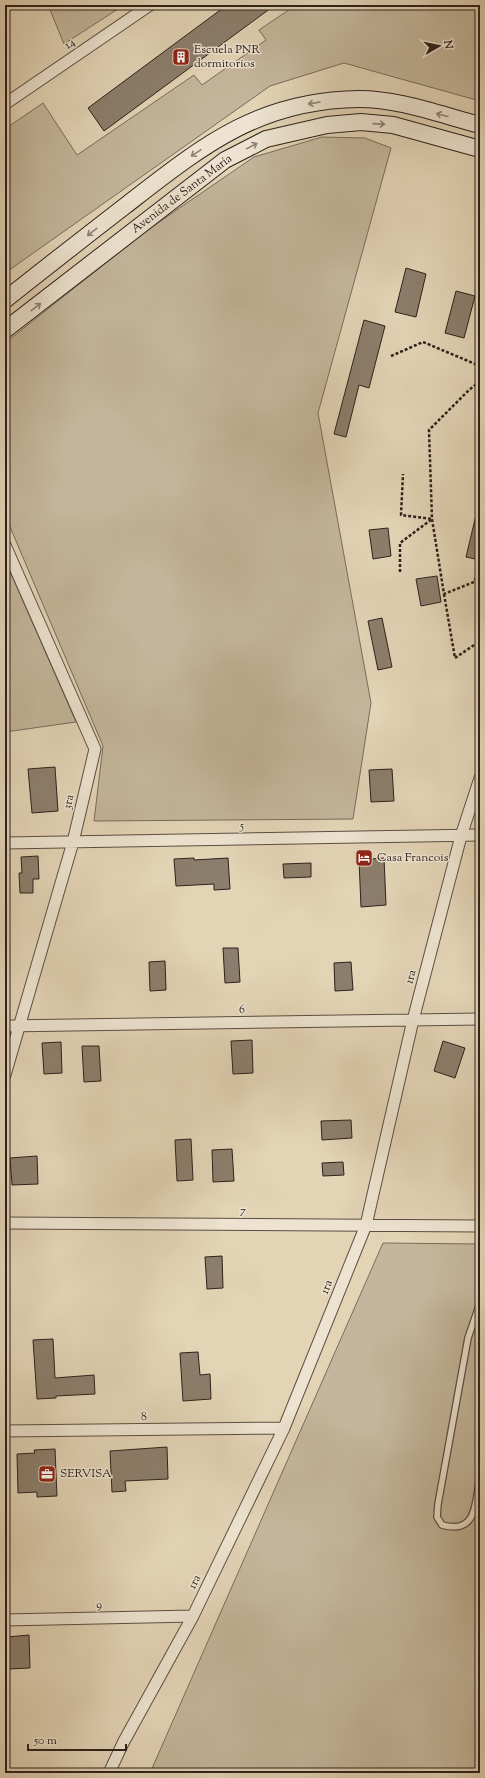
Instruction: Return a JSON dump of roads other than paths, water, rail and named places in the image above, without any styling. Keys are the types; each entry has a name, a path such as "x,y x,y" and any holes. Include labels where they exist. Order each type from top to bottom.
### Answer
{"street":[{"name":"14","path":"5,104 150,5"},
{"name":"Avenida de Santa María","path":"5,300 181,162 217,138 256,118 288,108 322,102 359,99 393,102 480,125"},
{"name":"Avenida de Santa María","path":"5,330 225,160 266,139 328,125 361,122 393,125 480,149"},
{"name":"3ra","path":"5,545 95,749 73,842 18,1026 5,1075"},
{"name":"1ra","path":"110,1773 123,1743 193,1616 284,1428 366,1225 413,1020 462,836 480,778"},
{"name":"5","path":"5,843 480,835"},
{"name":"6","path":"5,1026 480,1020"},
{"name":"7","path":"5,1223 480,1226"},
{"name":"8","path":"5,1431 284,1428"},
{"name":"9","path":"5,1620 193,1616"}],"lane":[{"path":"480,1303 468,1338 438,1504 437,1517 442,1525 452,1528 461,1527 469,1522 472,1515 480,1476"}],"place":[{"name":"Escuela PNR dormitorios","path":"181,57"},
{"name":"Casa Francois","path":"364,858"},
{"name":"SERVISA","path":"47,1474"}]}
